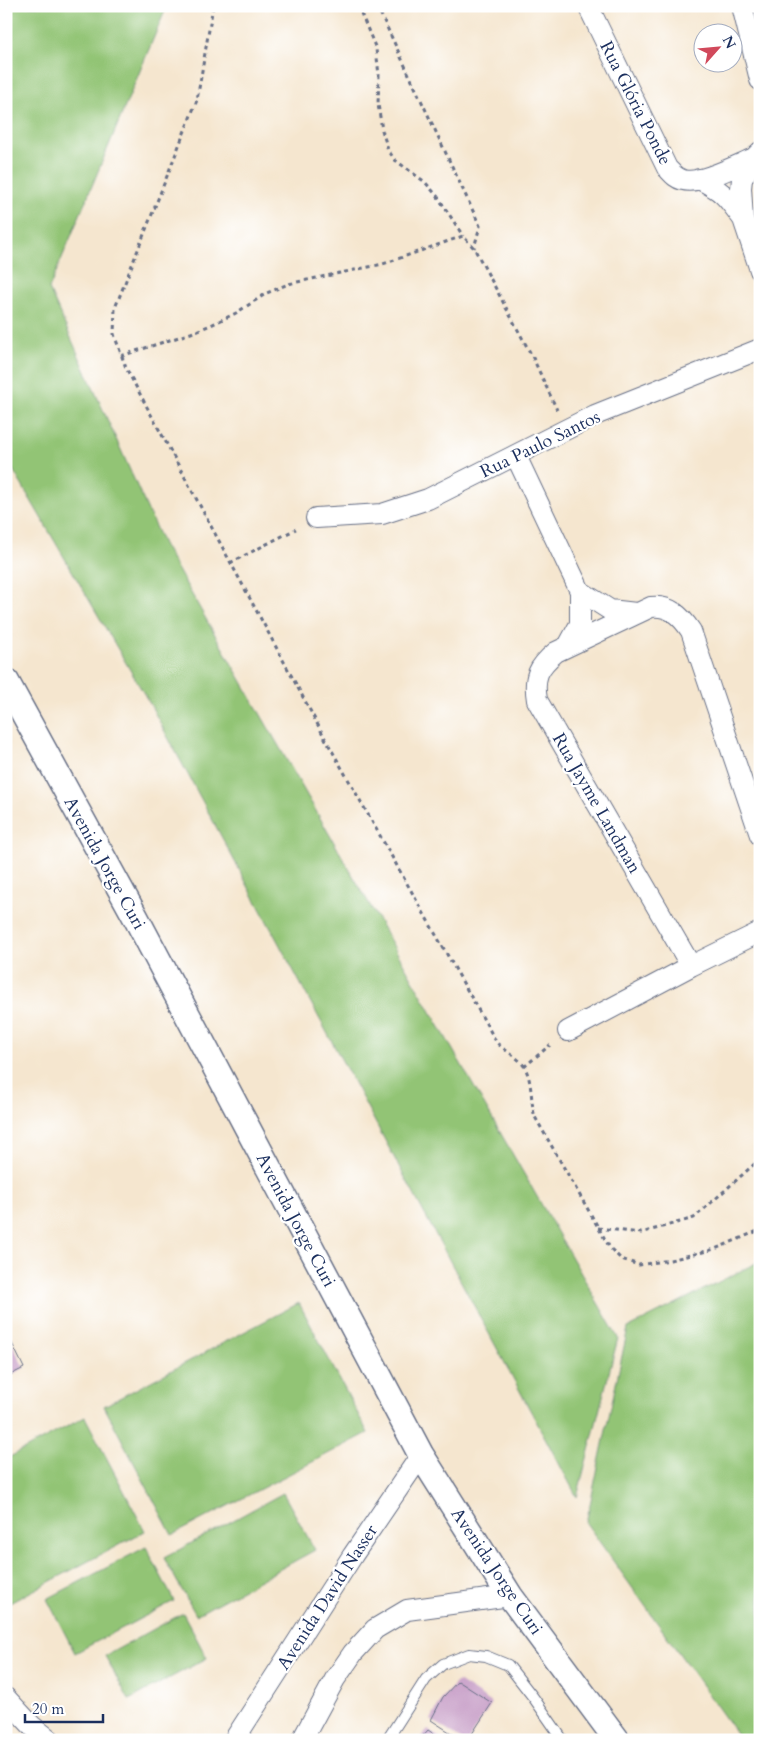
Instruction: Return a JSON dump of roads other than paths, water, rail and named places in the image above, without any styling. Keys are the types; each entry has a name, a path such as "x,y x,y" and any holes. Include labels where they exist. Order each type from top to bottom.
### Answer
{"street":[{"name":"Rua Glória Ponde","path":"588,6 667,168 675,177 685,181 698,179 723,171 757,155"},
{"path":"742,6 760,80"},
{"name":"Rua Glória Ponde","path":"757,155 742,180 741,188 743,220 760,270"},
{"name":"Rua Glória Ponde","path":"698,179 718,189 725,195 743,220"},
{"name":"Rua Paulo Santos","path":"316,518 382,514 428,499 595,416 760,349"},
{"name":"Rua Jayme Landman","path":"516,456 580,591 580,624 568,646"},
{"name":"Rua Jayme Landman","path":"580,591 610,610 636,613"},
{"name":"Rua Jayme Landman","path":"691,966 537,700 534,686 538,673 545,661 556,652 651,607 667,608 682,618 691,631 760,835"},
{"name":"Avenida Jorge Curi","path":"6,681 14,709 139,925 421,1455 510,1596 617,1740"},
{"path":"568,1031 760,932"},
{"name":"Avenida David Nasser","path":"234,1740 353,1555 421,1455"},
{"path":"302,1740 335,1679 353,1653 375,1629 407,1610 510,1596"},
{"path":"6,1698 32,1726 50,1740"}],"lane":[{"path":"387,1740 426,1679 443,1664 469,1654 486,1656 508,1665 563,1740"}]}
